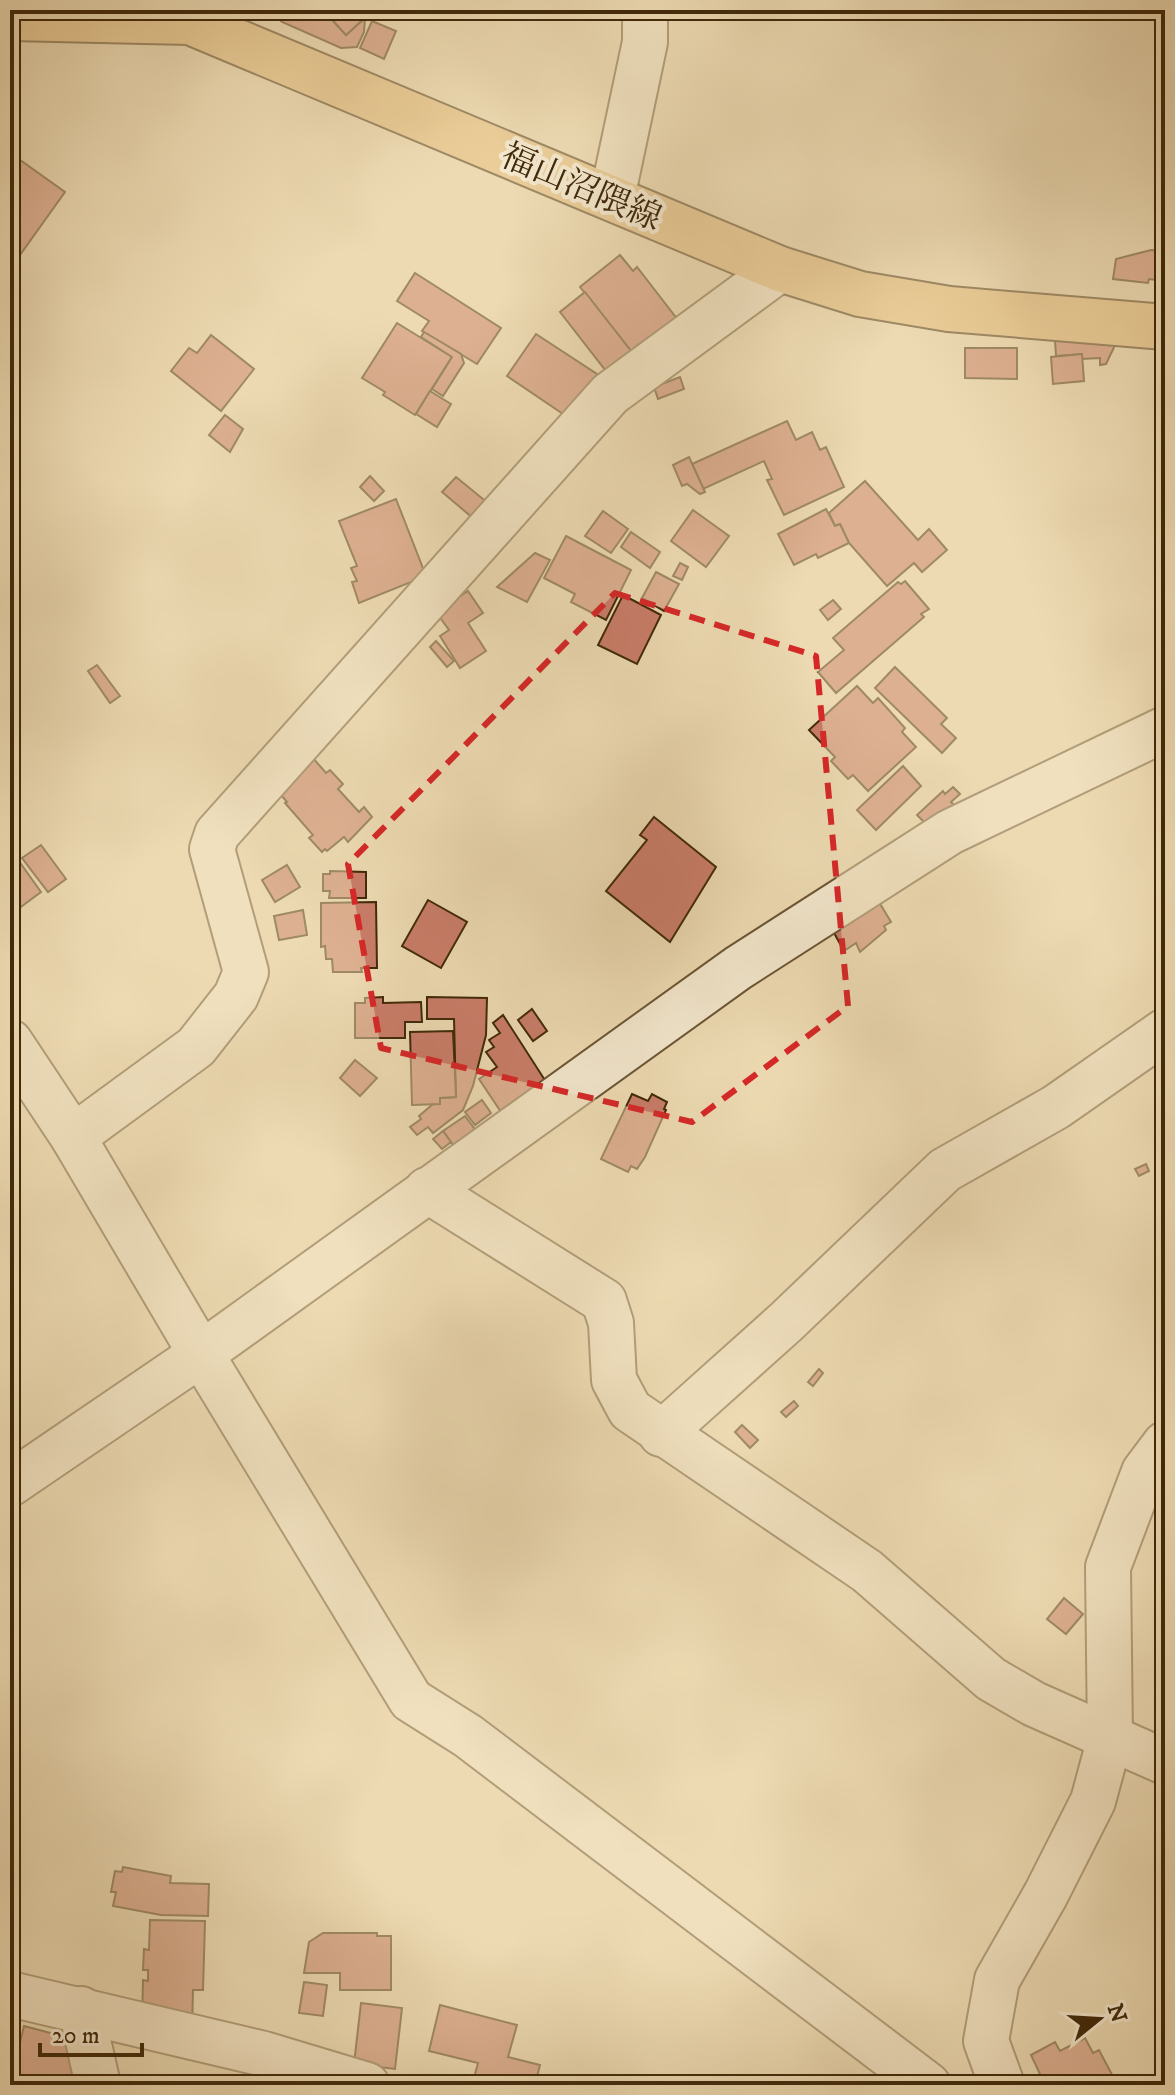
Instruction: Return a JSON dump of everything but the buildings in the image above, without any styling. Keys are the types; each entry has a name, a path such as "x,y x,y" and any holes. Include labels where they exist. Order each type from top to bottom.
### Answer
{"main road":[{"name":"福山沼隈線","path":"10,18 190,22 780,269 860,294 949,309 1165,327"}],"street":[{"path":"612,198 645,42 645,10"},
{"path":"73,1137 196,1047 236,996 246,972 212,849 217,834 610,394 780,269"},
{"path":"10,1484 201,1354 738,968 950,832 1165,729"},
{"path":"661,1434 786,1322 945,1170 1056,1107 1165,1031"},
{"path":"10,1042 73,1137 411,1700 468,1736 928,2085"},
{"path":"427,1190 604,1301 611,1323 614,1380 630,1410 661,1434 867,1571 991,1679 1034,1704 1165,1762"},
{"path":"1002,2085 986,2041 997,1980 1093,1801 1110,1738 1108,1567 1144,1472 1165,1444"},
{"path":"10,1994 264,2054 367,2085"},
{"path":"81,2009 98,2085"}],"highlighted area":[{"path":"615,593 816,656 848,1006 692,1122 381,1048 348,864"}]}
